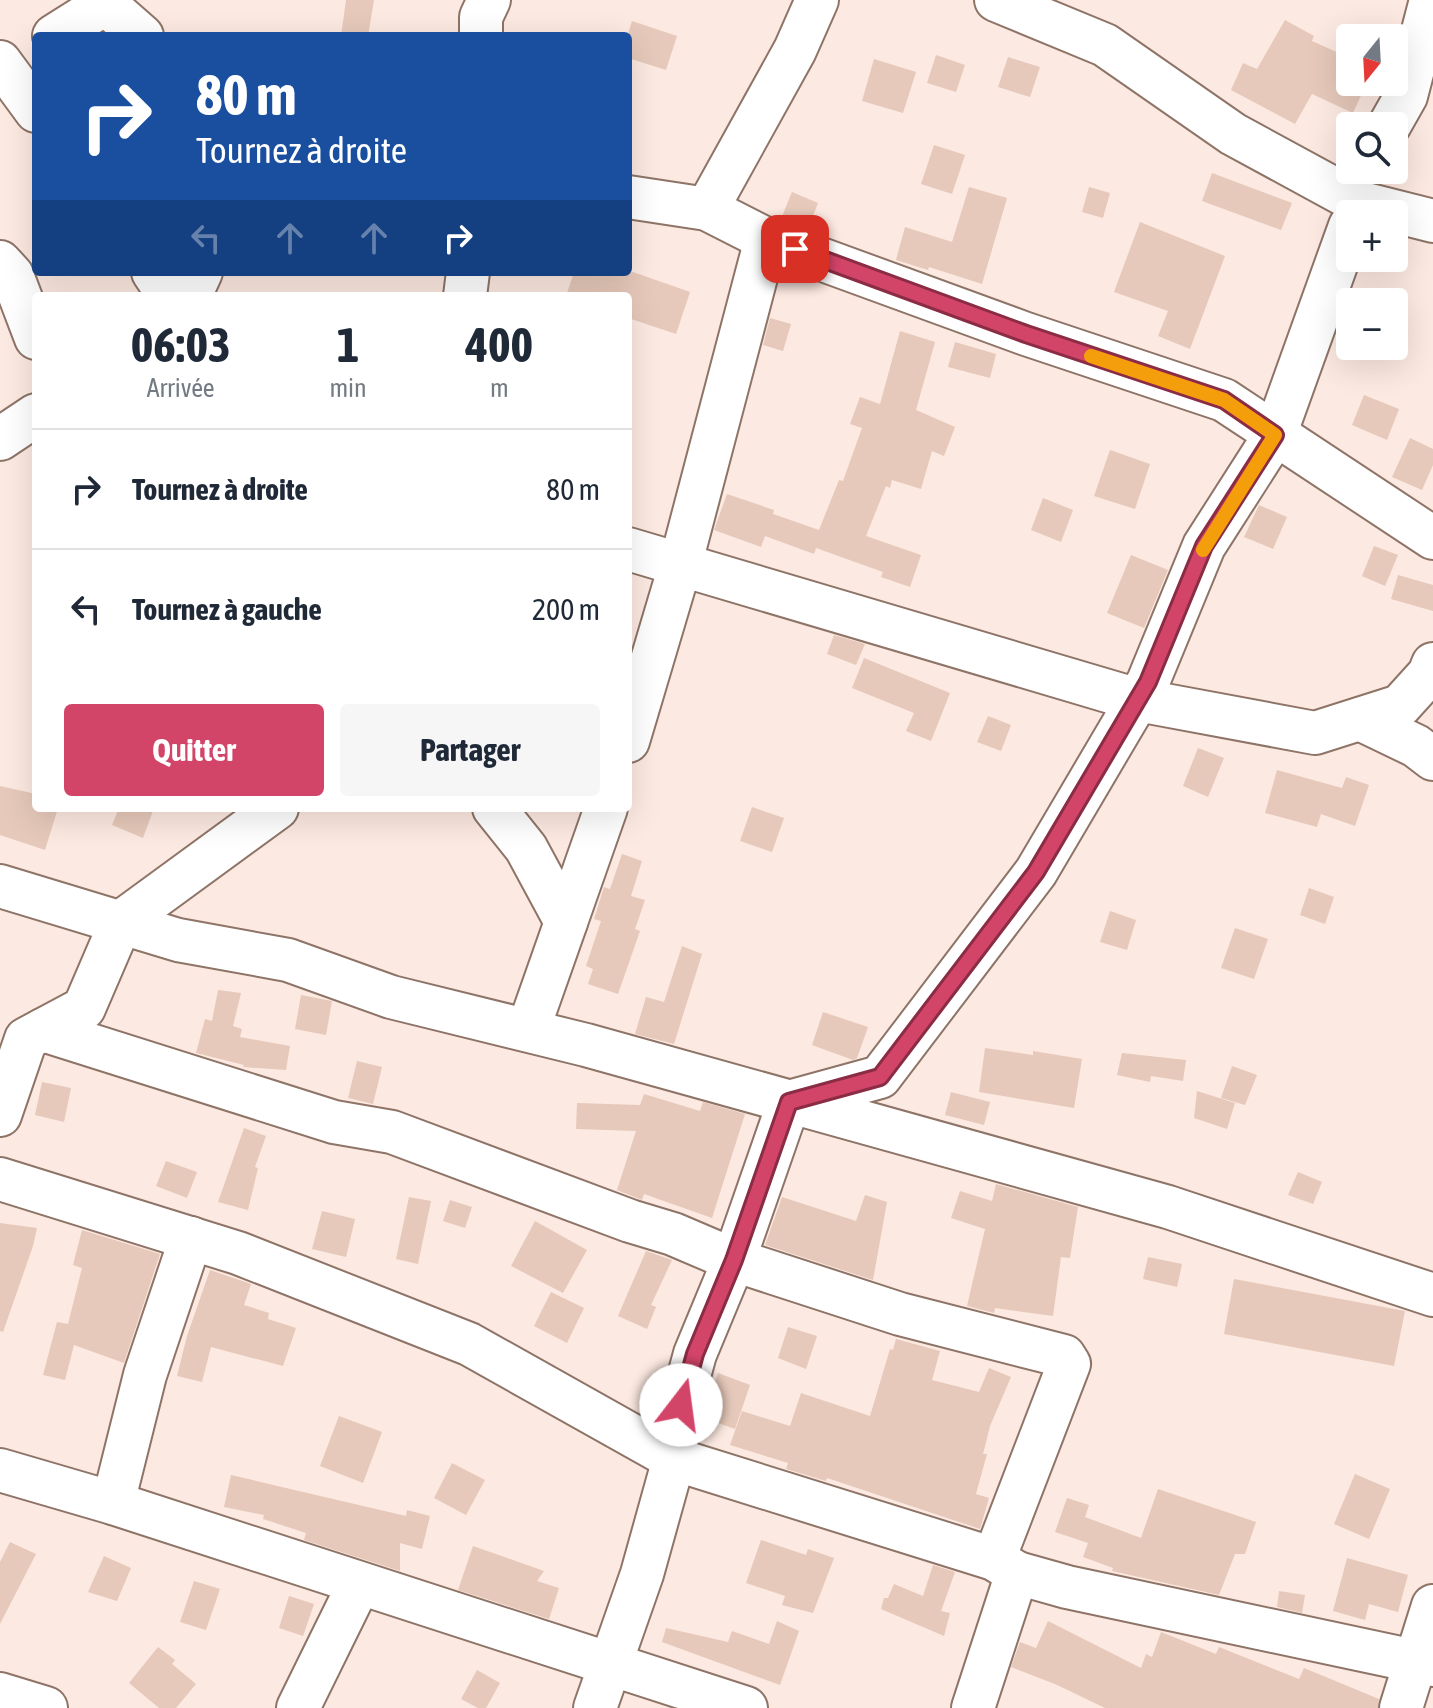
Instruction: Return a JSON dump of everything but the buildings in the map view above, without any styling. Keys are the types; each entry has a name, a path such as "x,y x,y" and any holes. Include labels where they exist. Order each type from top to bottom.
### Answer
{"street":[{"path":"481,32 481,17 489,0"},
{"path":"707,209 795,50 817,0"},
{"path":"996,0 1105,45 1233,134 1353,200"},
{"path":"1397,112 1406,96 1431,0"},
{"path":"60,32 106,1 138,32"},
{"path":"13,59 32,102"},
{"path":"632,198 707,209 766,239 1026,334 1224,400 1433,538"},
{"path":"1408,215 1433,221"},
{"path":"632,728 680,566 766,239"},
{"path":"789,1102 880,1077 1036,872 1148,682 1204,546 1275,435 1336,264"},
{"path":"12,271 32,327"},
{"path":"0,439 32,418"},
{"path":"632,550 1138,700 1315,733 1400,706 1429,674 1433,664"},
{"path":"1360,719 1416,746 1433,759"},
{"path":"0,1115 26,1039 84,1008 121,922 272,812"},
{"path":"497,812 526,848 566,922"},
{"path":"528,1030 605,812"},
{"path":"0,886 178,940 288,960 391,997 470,1019 528,1030 1168,1207 1433,1295"},
{"path":"43,1030 334,1122 392,1132 630,1221 673,1234 734,1260 900,1314 1064,1356 1069,1364 1006,1566 973,1708"},
{"path":"595,1708 642,1574 674,1459 681,1405 695,1354 734,1260 789,1102"},
{"path":"0,1179 238,1253 469,1344 674,1459 1067,1587 1425,1662"},
{"path":"113,1503 145,1375 191,1238"},
{"path":"0,1470 113,1503 746,1708"},
{"path":"299,1708 359,1584"},
{"path":"1401,1708 1425,1662 1433,1606"},
{"path":"0,1694 46,1708"}],"slow traffic":[{"path":"1091,356 1224,400 1275,435 1203,550"}],"route":[{"path":"681,1405 695,1354 734,1260 789,1102 880,1077 1036,872 1148,682 1204,546 1275,435 1224,400 1026,334 795,249"}]}
